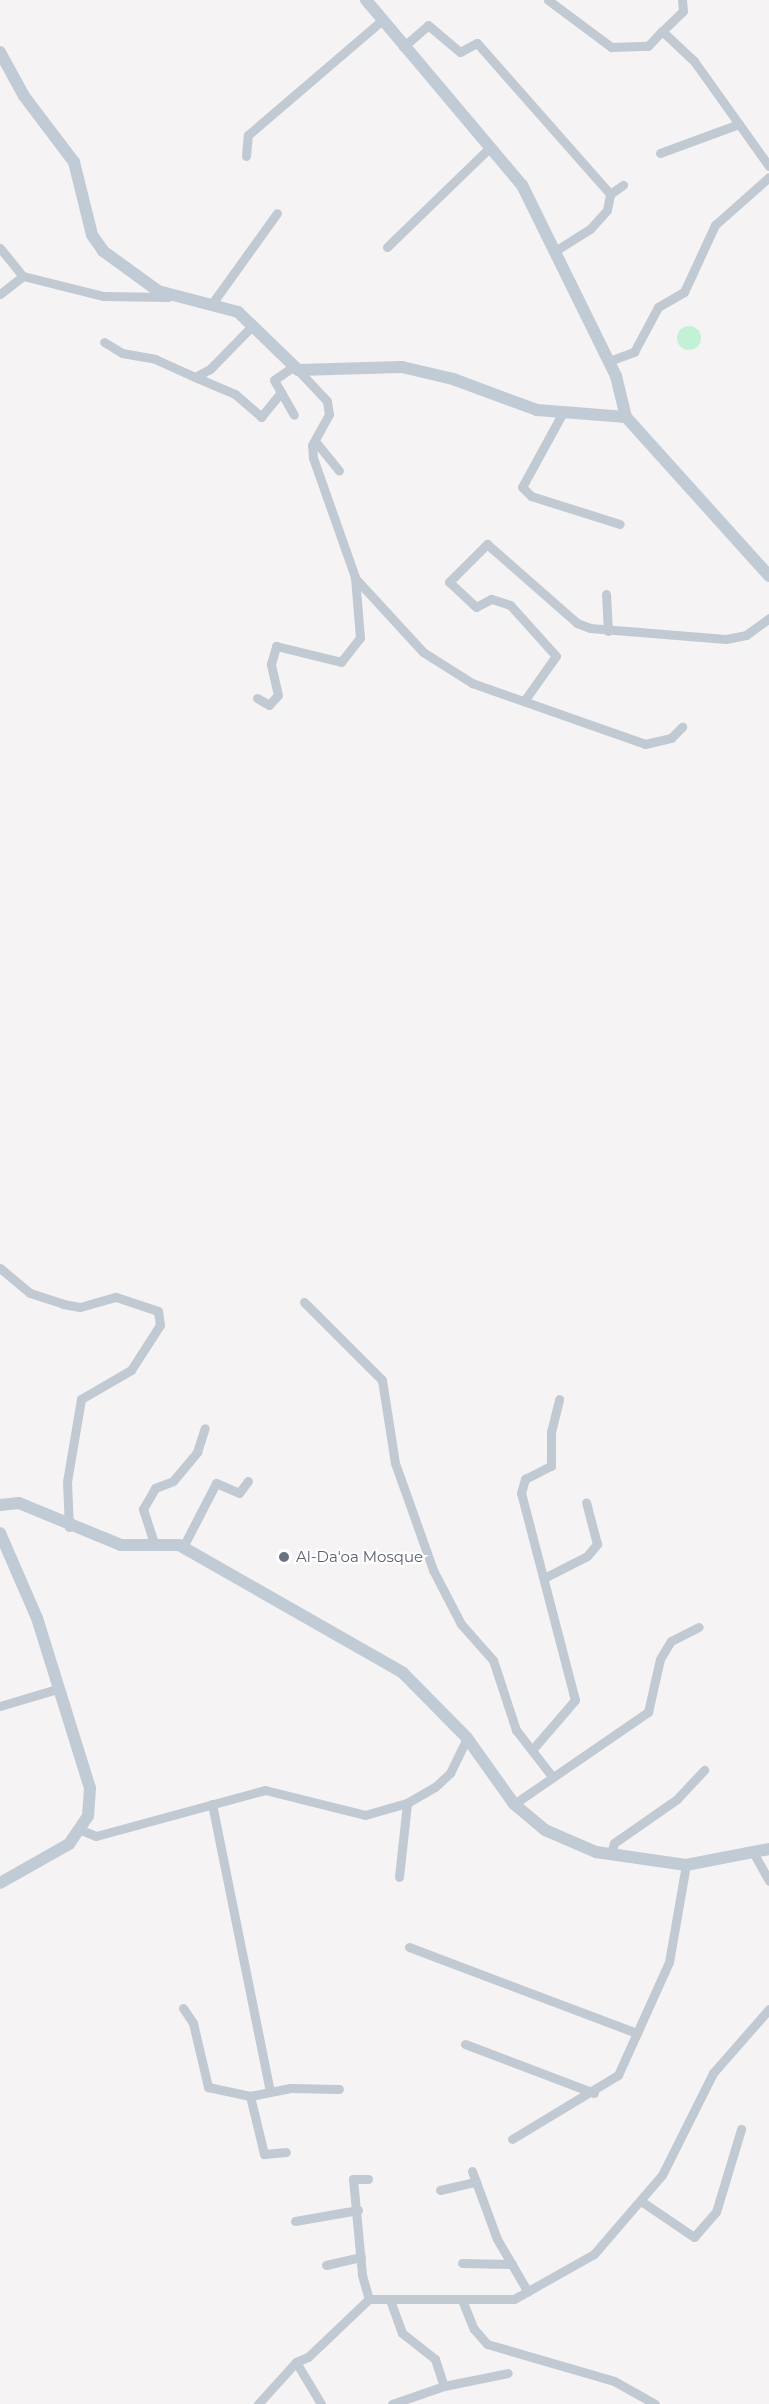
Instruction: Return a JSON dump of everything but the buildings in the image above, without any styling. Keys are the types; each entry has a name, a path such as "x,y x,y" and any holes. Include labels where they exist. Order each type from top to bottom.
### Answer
{"street":[{"path":"366,0 403,47 522,185 609,362 626,417 769,576"},
{"path":"548,0 611,47 648,46 683,11 682,0"},
{"path":"246,156 248,135 382,20"},
{"path":"403,47 428,25 459,52 477,43 610,194"},
{"path":"662,32 694,61 769,166"},
{"path":"0,52 24,96 74,162 92,235 103,251 158,291 238,312 327,401 329,414 315,441 313,458 355,577 360,638 345,661 276,646 271,664 278,695 269,705 257,699"},
{"path":"660,153 739,124"},
{"path":"387,247 489,148"},
{"path":"609,362 634,352 658,307 684,292 715,225 769,177"},
{"path":"555,251 590,228 607,210 610,194 623,184"},
{"path":"211,305 277,213"},
{"path":"0,248 23,276 103,296 179,297"},
{"path":"0,294 23,276"},
{"path":"195,377 252,326"},
{"path":"104,342 122,353 154,359 235,394 261,417 281,392"},
{"path":"294,415 274,380 296,368 402,367 562,414 626,417"},
{"path":"562,414 522,487 531,496 620,524"},
{"path":"315,441 339,471"},
{"path":"524,701 556,656 510,605 491,599 476,607 455,593 449,582 471,554 487,544 577,623 608,631 726,639 746,635 769,618"},
{"path":"355,577 423,652 472,683 645,744 671,738 682,727"},
{"path":"606,594 608,631"},
{"path":"0,1268 30,1293 63,1304 80,1307 116,1297 158,1311 160,1325 130,1370 81,1399 67,1482 69,1527"},
{"path":"304,1302 382,1380 395,1463 434,1570 462,1624 493,1660 516,1730 551,1775"},
{"path":"532,1750 575,1700 521,1485 551,1466 551,1432 559,1399"},
{"path":"154,1543 143,1509 155,1488 173,1481 196,1452 205,1428"},
{"path":"183,1547 216,1483 239,1493 248,1481"},
{"path":"1,1502 19,1503 69,1527 121,1545 154,1543 183,1547 403,1673 468,1738 514,1804 546,1830 611,1854 686,1865 769,1849"},
{"path":"544,1578 587,1556 597,1544 586,1502"},
{"path":"0,1533 37,1618 57,1689 90,1788 88,1816 81,1830 43,1863 0,1883"},
{"path":"514,1804 551,1775 648,1712 660,1659 671,1641 699,1627"},
{"path":"0,1706 57,1689"},
{"path":"81,1830 96,1836 265,1790 365,1815 407,1803 450,1773 468,1738"},
{"path":"611,1854 614,1843 677,1799 704,1770"},
{"path":"399,1877 407,1803"},
{"path":"212,1804 270,2091"},
{"path":"753,1852 769,1881"},
{"path":"512,2139 594,2093 618,2075 669,1962 686,1865"},
{"path":"409,1947 637,2033"},
{"path":"183,2008 193,2023 208,2087 250,2096 270,2091 339,2089"},
{"path":"258,2404 296,2362 308,2357 369,2299 390,2301 514,2300 594,2254 662,2175 713,2073 769,2009"},
{"path":"465,2044 594,2093"},
{"path":"250,2096 264,2154 286,2152"},
{"path":"641,2201 694,2237 716,2212 741,2128"},
{"path":"472,2171 512,2264 528,2292"},
{"path":"368,2179 353,2179 358,2210 361,2257 369,2299"},
{"path":"440,2190 476,2182"},
{"path":"295,2221 358,2210"},
{"path":"326,2265 361,2257"},
{"path":"462,2263 512,2264"},
{"path":"462,2300 474,2329 487,2344 614,2381 655,2404"},
{"path":"390,2301 402,2333 435,2359 444,2386"},
{"path":"296,2362 321,2404"},
{"path":"392,2404 444,2386 508,2373"}],"green space":[{"path":"689,326 698,329 701,338 698,347 689,350 680,347 677,338 680,329"}],"place":[{"name":"Al-Da'oa Mosque","path":"284,1557"}]}
